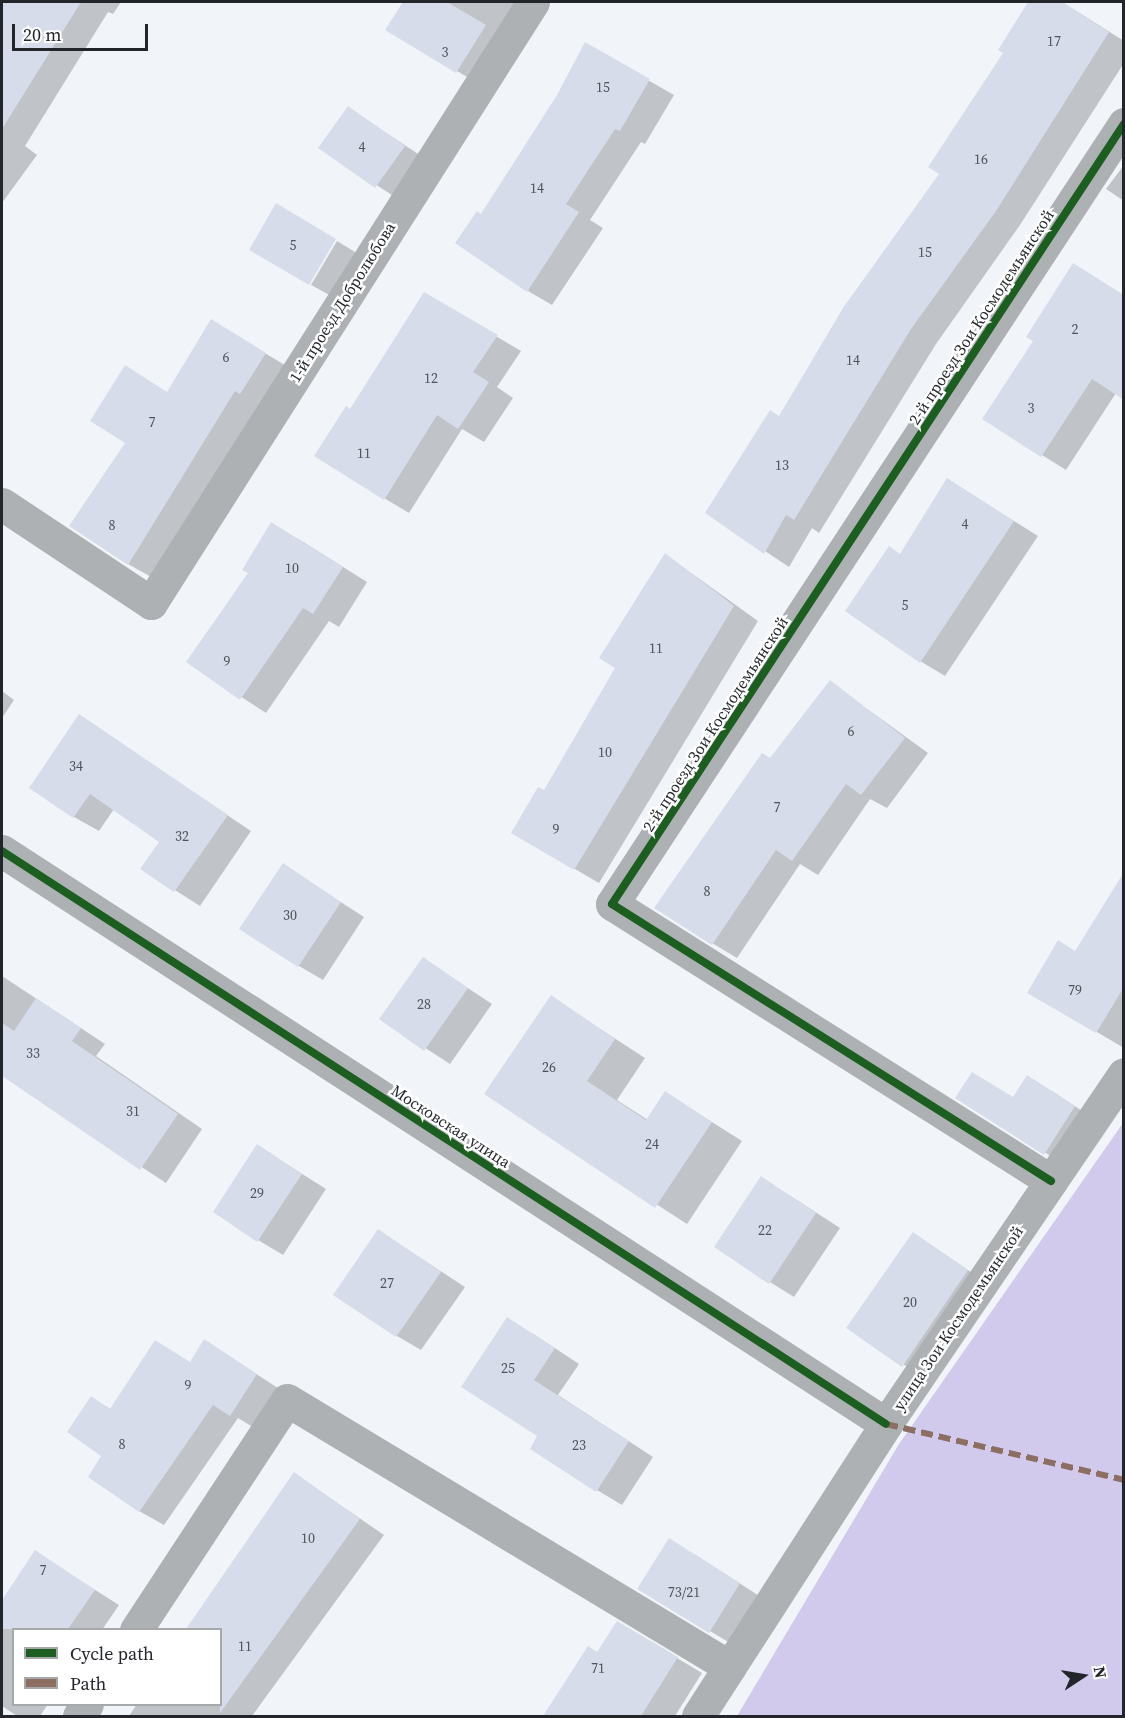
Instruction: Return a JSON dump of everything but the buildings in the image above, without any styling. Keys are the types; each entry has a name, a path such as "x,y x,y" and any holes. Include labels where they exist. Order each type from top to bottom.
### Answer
{"street":[{"name":"1-й проезд Добролюбова","path":"2,504 151,603 533,2"},
{"name":"2-й проезд Зои Космодемьянской","path":"1051,1181 612,904 1124,124"},
{"name":"Московская улица","path":"2,851 886,1424"},
{"name":"улица Зои Космодемьянской","path":"698,1716 886,1424 1124,1074"},
{"path":"137,1628 287,1400 730,1667"}],"shaded area":[{"path":"1123,1123 1123,1716 737,1716 899,1444"}],"marked path":[{"path":"886,1424 1124,1480"}],"cycle path":[{"path":"1051,1181 612,904 1124,124"},
{"path":"2,851 886,1424"}]}
